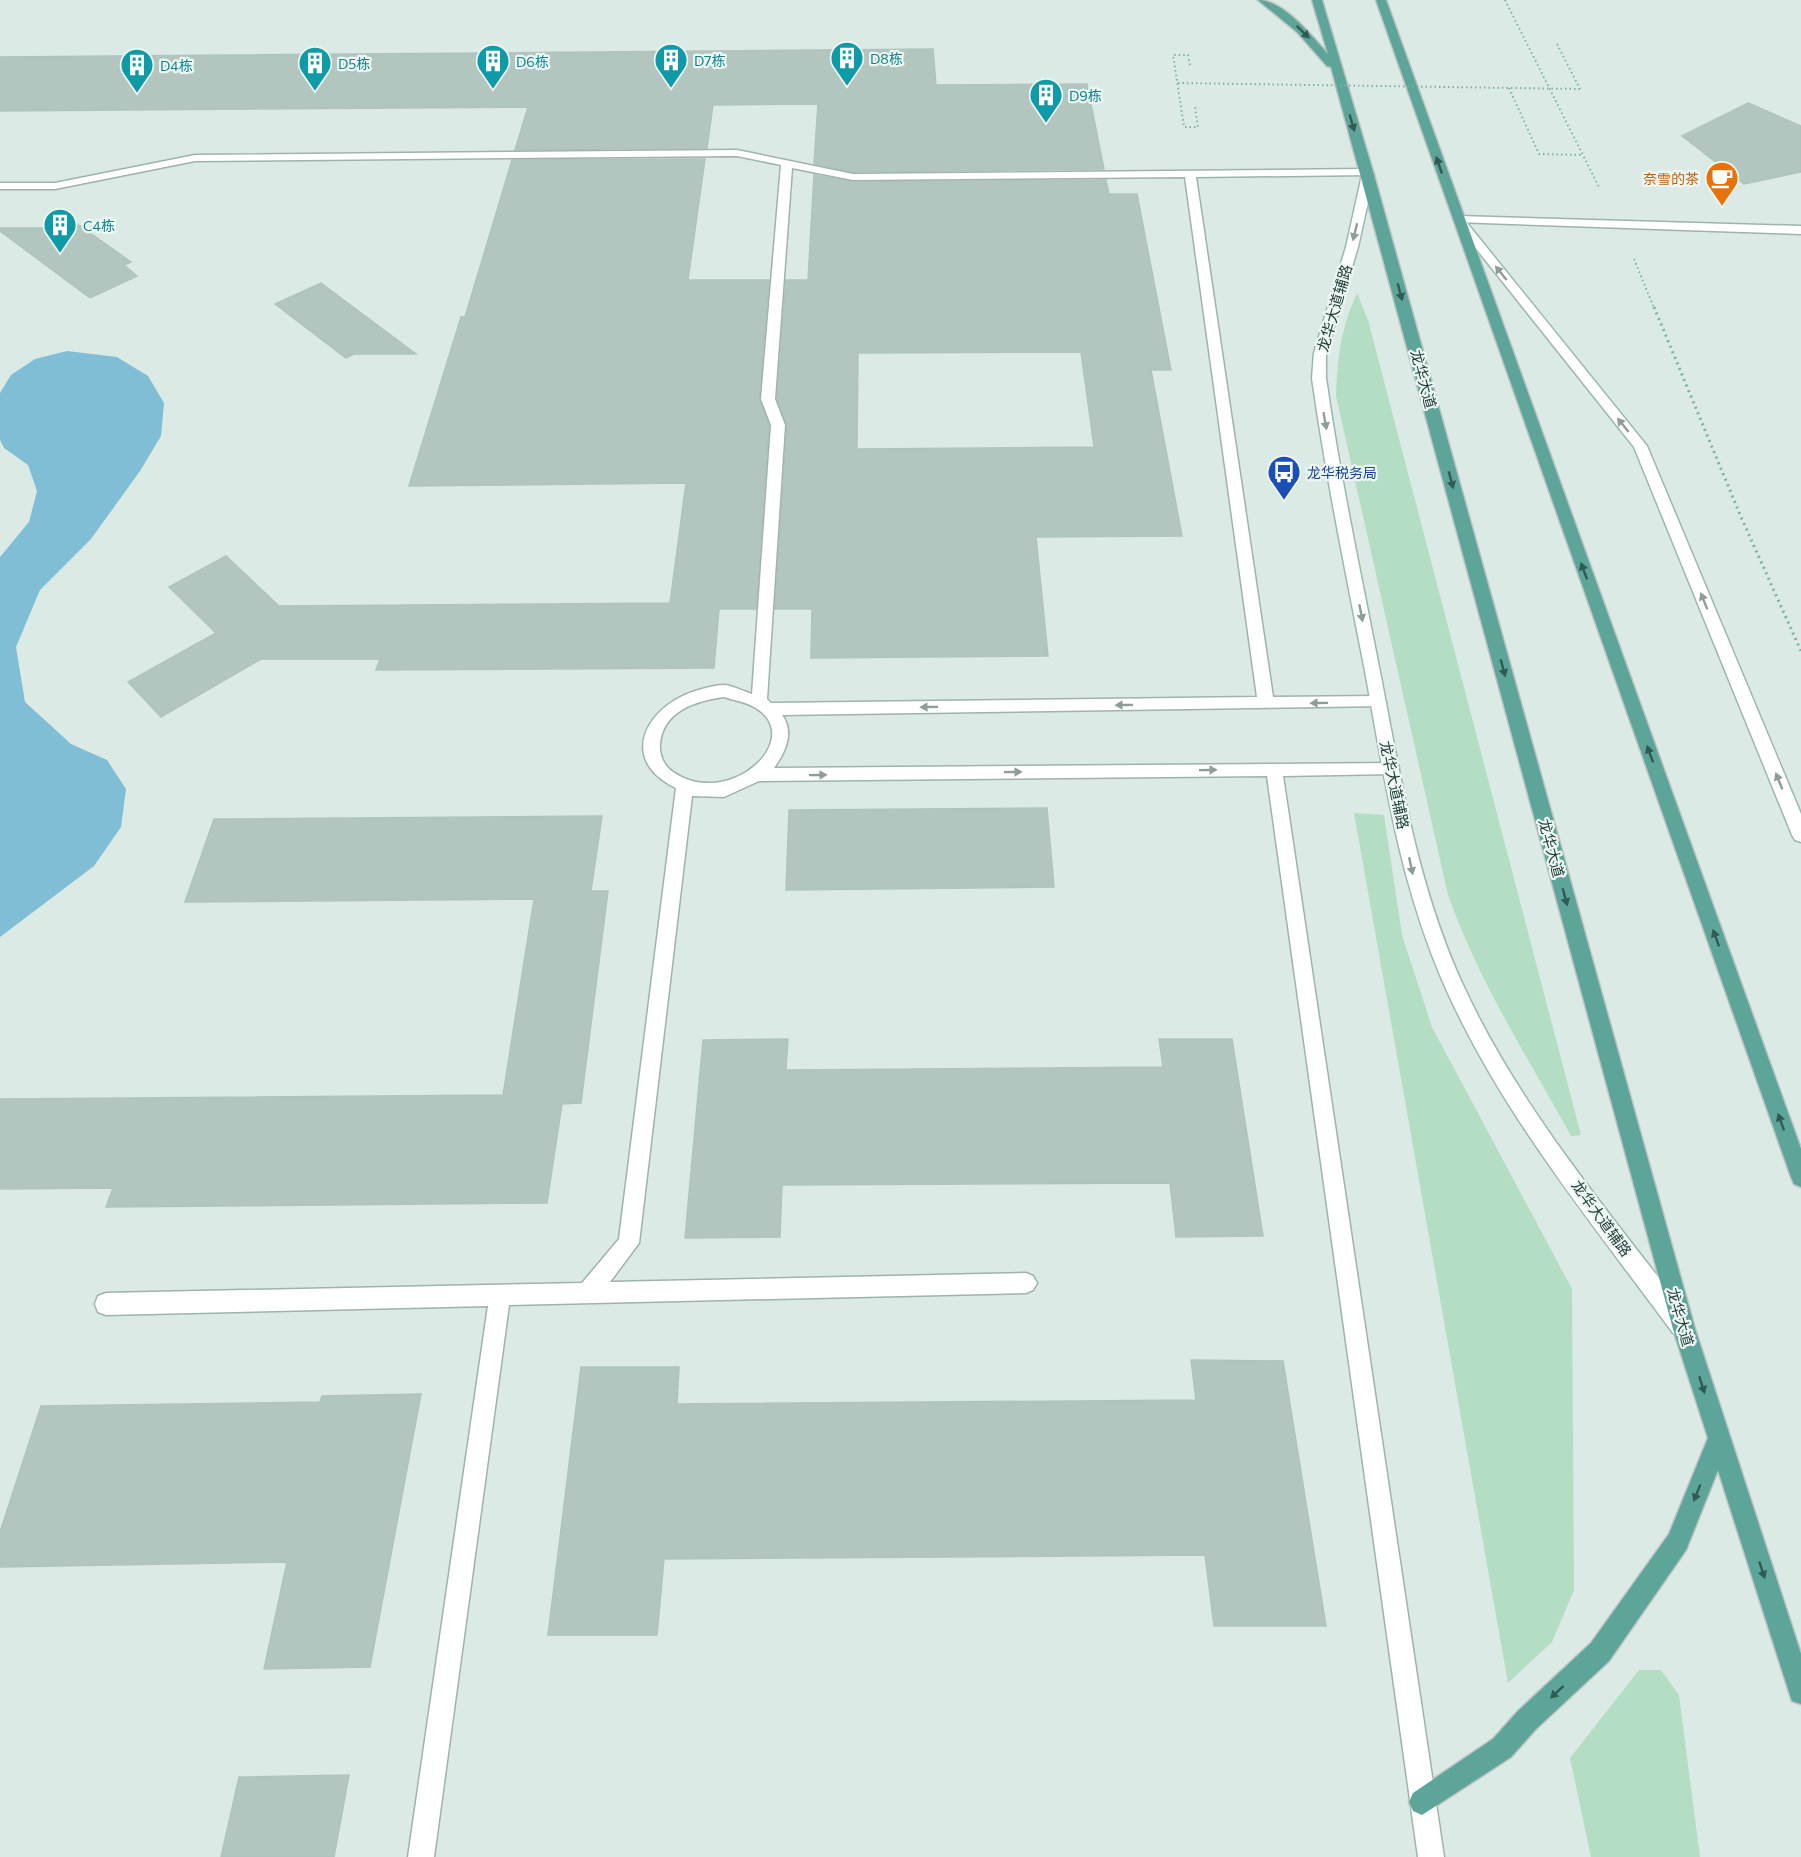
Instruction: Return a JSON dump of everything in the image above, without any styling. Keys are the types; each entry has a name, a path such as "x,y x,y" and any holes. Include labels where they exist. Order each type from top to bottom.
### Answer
{"main road":[{"path":"1263,0 1301,30 1337,71"},
{"name":"龙华大道","path":"1317,0 1367,173 1684,1329 1801,1692"},
{"path":"1382,0 1801,1177"},
{"path":"1422,1802 1502,1748 1527,1720 1600,1652 1632,1610 1678,1542 1719,1438"}],"street":[{"path":"0,186 55,186 195,158 737,153 854,177 1367,173"},
{"path":"787,163 768,399 778,425 764,705 780,724 782,742 774,760 759,775 743,784 723,790 685,786 663,771 651,751 652,736 658,722 670,708 705,693 724,691 764,705 1378,702"},
{"path":"1190,173 1266,703"},
{"name":"龙华大道辅路","path":"1367,173 1352,247 1320,353 1319,378 1378,702 1414,879 1434,938 1470,1018 1530,1121 1684,1329"},
{"path":"1459,220 1801,230"},
{"path":"1459,220 1640,446 1801,835"},
{"path":"759,775 1391,768"},
{"path":"1274,769 1431,1857"},
{"path":"587,1293 629,1243 685,786"},
{"path":"106,1304 1026,1283"},
{"path":"421,1857 500,1296"}],"path":[{"path":"1505,0 1602,193"},
{"path":"1178,83 1580,89 1557,44"},
{"path":"1190,65 1188,55 1173,55 1184,127 1198,127 1195,106"},
{"path":"1509,88 1539,154 1582,155"},
{"path":"1630,249 1741,517 1801,651"}],"green space":[{"path":"1357,293 1368,320 1581,1135 1571,1136 1521,1048 1474,958 1448,895 1336,396 1341,343"},
{"path":"1354,813 1384,815 1402,935 1432,1027 1572,1289 1574,1590 1552,1642 1508,1683"},
{"path":"1639,1670 1661,1670 1679,1695 1700,1857 1591,1857 1570,1758"}],"water":[{"path":"67,351 117,357 148,376 164,403 161,436 140,471 91,539 40,590 16,647 25,702 71,744 107,760 126,789 121,827 94,866 0,937 0,557 29,522 37,491 28,465 4,448 0,440 0,393 11,375 35,359"}],"building":[{"path":"933,49 936,85 1087,84 1104,169 853,172 814,164 818,104 713,105 707,148 515,150 528,107 0,111 0,57"},
{"path":"1748,103 1801,126 1801,172 1744,184 1682,136"},
{"path":"705,159 688,280 769,280 759,399 769,425 756,609 719,609 714,668 376,670 380,659 261,659 161,717 128,682 216,633 169,587 226,556 279,606 670,603 686,483 409,486 461,317 465,317 512,160"},
{"path":"814,175 853,182 1106,180 1109,194 1137,194 1171,370 1151,370 1182,536 1036,537 1048,656 811,658 812,609 775,609 787,425 777,399 786,280 808,280","holes":["1081,352 1094,447 857,449 858,353"]},
{"name":"C4栋","path":"79,225 131,262 124,265 137,276 90,298 0,231 0,228 71,228"},
{"path":"321,283 416,354 354,354 346,358 275,304"},
{"path":"1047,808 1054,887 786,890 789,810"},
{"path":"602,816 591,891 608,891 581,1103 562,1104 547,1203 106,1207 113,1188 0,1189 0,1099 503,1095 534,899 185,902 214,819"},
{"path":"788,1039 786,1070 1163,1067 1159,1039 1232,1039 1263,1236 1176,1237 1170,1183 782,1185 780,1237 685,1238 703,1040"},
{"path":"1191,1360 1283,1361 1326,1626 1214,1626 1205,1555 664,1559 657,1635 548,1635 581,1367 679,1367 677,1404 1196,1400"},
{"path":"421,1394 370,1667 264,1669 287,1562 0,1567 0,1532 41,1406 320,1402 322,1396"},
{"path":"349,1775 334,1857 221,1857 239,1777"}],"place":[{"name":"D8栋","path":"847,87"},
{"name":"D7栋","path":"671,89"},
{"name":"D6栋","path":"493,90"},
{"name":"D5栋","path":"315,92"},
{"name":"D4栋","path":"137,94"},
{"name":"D9栋","path":"1046,124"},
{"name":"奈雪的茶","path":"1722,207"},
{"name":"C4栋","path":"60,254"},
{"name":"龙华税务局","path":"1284,501"}]}
